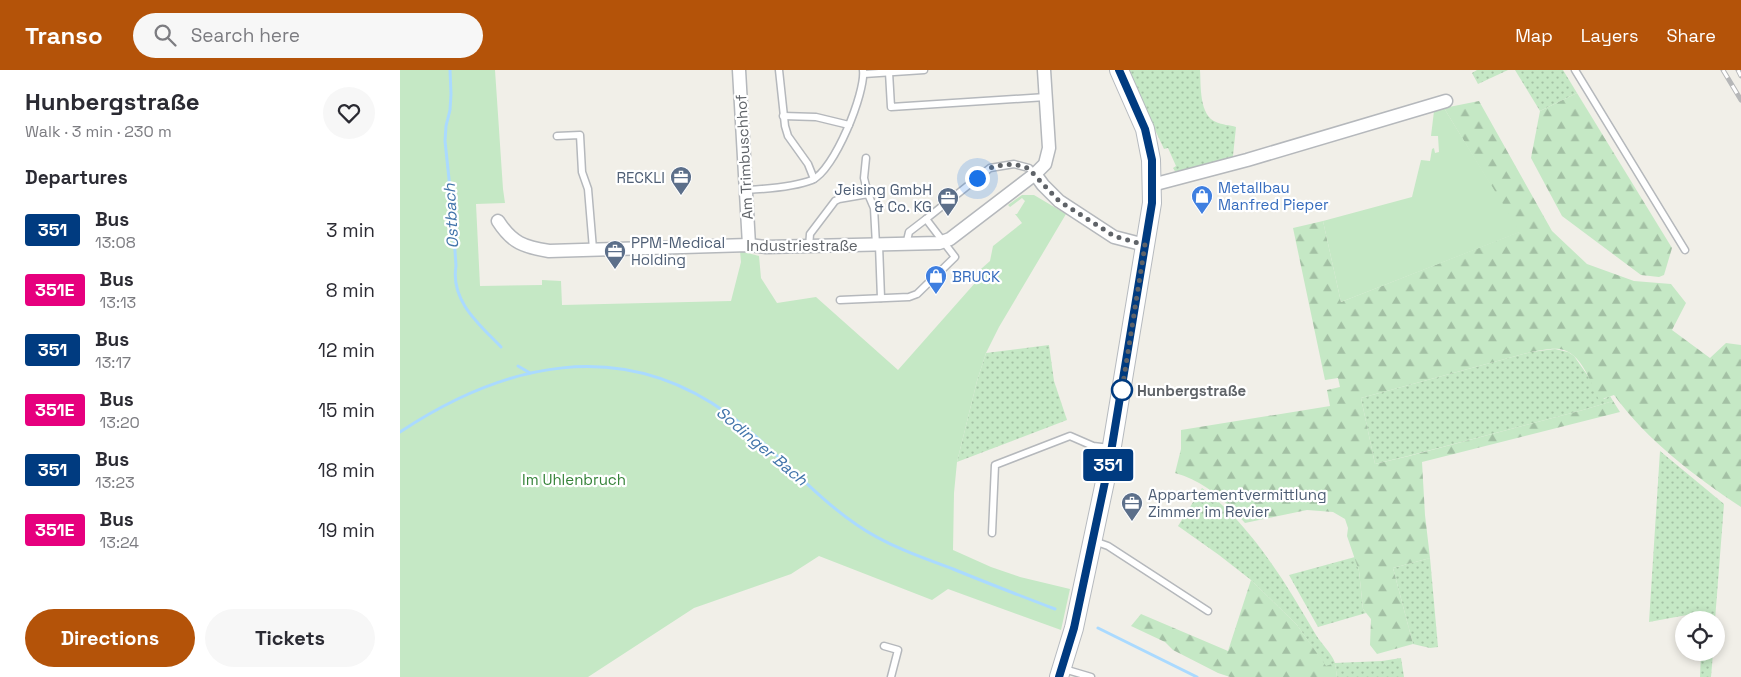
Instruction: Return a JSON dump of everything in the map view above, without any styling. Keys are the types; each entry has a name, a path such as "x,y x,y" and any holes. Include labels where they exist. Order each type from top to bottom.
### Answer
{"main road":[{"path":"1060,673 1074,628 1111,448 1152,203 1152,160 1145,129 1119,70"}],"street":[{"name":"Am Trimbuschhof","path":"739,70 749,245"},
{"path":"944,242 1035,174 1045,164 1049,148 1044,70"},
{"path":"1152,185 1247,160 1446,101"},
{"path":"1035,174 1059,201 1114,236 1145,245"},
{"name":"Industriestraße","path":"498,220 506,234 528,246 549,251 749,245 766,247 906,245 944,242"}],"lane":[{"path":"780,70 783,116 788,136 808,164 814,179"},
{"path":"747,190 771,188 814,179 828,166 839,149 849,125 863,72 924,70"},
{"path":"1575,70 1685,250"},
{"path":"888,72 891,107 1046,98"},
{"path":"783,116 816,117 849,125"},
{"path":"557,136 580,135 582,172 588,189 593,249"},
{"path":"866,158 864,178 874,208 881,298"},
{"path":"906,245 909,232 990,168 1014,164 1028,168 1035,174"},
{"path":"808,247 810,234 835,201 868,194"},
{"path":"840,300 910,296 923,290 955,257 926,219"},
{"path":"992,533 995,465 1070,436 1093,446 1111,448"},
{"path":"1092,541 1108,546 1208,611"},
{"path":"884,646 898,650 891,677"},
{"path":"1060,673 1088,677"}],"green space":[{"name":"Im Uhlenbruch","path":"400,70 495,70 505,203 476,204 480,286 542,285 542,280 561,281 562,305 731,301 741,262 740,251 759,256 761,278 777,303 816,297 898,370 975,283 981,269 990,261 993,246 1022,223 1015,214 1017,214 1025,201 1022,198 1010,207 1008,205 1022,195 1034,195 1066,214 999,327 986,353 957,462 954,493 953,550 991,567 1020,577 1070,589 1061,630 948,589 932,600 819,556 791,574 694,608 588,677 400,677"},
{"path":"1127,70 1200,70 1201,92 1206,113 1216,122 1236,127 1233,156 1228,161 1176,173 1173,168 1176,166 1168,148 1164,149"},
{"path":"1477,70 1508,70 1478,84 1472,73"},
{"path":"1515,70 1563,70 1577,93 1540,111"},
{"path":"1577,93 1672,248 1664,275 1659,277 1641,275 1562,216 1531,158 1540,111"},
{"path":"1479,101 1552,231 1587,264 1634,281 1671,284 1686,303 1672,330 1710,358 1726,343 1741,345 1741,507 1689,470 1656,442 1627,412 1614,395 1599,400 1584,369 1574,356 1567,351 1548,349 1531,352 1361,398 1375,464 1613,401 1620,412 1422,462 1430,558 1393,568 1413,644 1377,654 1370,645 1371,619 1363,609 1359,571 1347,536 1348,528 1345,519 1333,512 1307,510 1245,523 1214,493 1196,481 1175,473 1181,449 1181,430 1330,406 1327,390 1340,387 1338,378 1325,380 1293,228 1323,221 1341,302 1519,232 1444,108"},
{"path":"1444,108 1520,232 1341,302 1323,221 1412,197 1421,160 1430,161 1432,149 1434,148 1435,153 1439,152 1438,136 1431,136 1434,111"},
{"path":"1049,345 1054,381 1067,420 957,462 986,353"},
{"path":"1555,349 1568,352 1574,356 1604,399 1610,396 1613,401 1375,464 1361,398 1531,352"},
{"path":"1660,451 1724,504 1716,611 1675,611 1675,617 1649,622"},
{"path":"1202,488 1220,503 1252,537 1279,575 1335,663 1382,661 1401,658 1404,677 1337,677 1335,664 1326,667 1297,625 1251,580 1178,526"},
{"path":"1355,557 1359,571 1363,609 1366,613 1318,627 1289,575"},
{"path":"1430,558 1438,647 1430,648 1413,644 1393,568"},
{"path":"1251,580 1297,625 1326,666 1335,663 1337,677 1230,677 1218,673 1173,650 1165,642 1131,626 1141,614 1228,651"},
{"path":"1701,661 1712,661 1711,677 1700,677"}],"waterway":[{"name":"Ostbach","path":"450,70 450,110 445,141 452,207 456,266 455,279 462,301 468,311 501,347"},
{"name":"Ostbach","path":"518,366 530,373"},
{"name":"Sodinger Bach","path":"400,432 440,408 480,389 521,375 562,368 604,367 646,374 687,390 728,414 761,441 823,499 868,532 891,545 1055,609"},
{"name":"Sodinger Bach","path":"1098,628 1197,677"}],"railway":[{"path":"1723,70 1741,100"},
{"path":"1738,70 1741,76"}],"bus line":[{"name":"351","path":"1059,677 1074,628 1110,458 1152,203 1152,160 1149,144 1140,116 1119,70"}],"place":[{"name":"RECKLI","path":"681,196"},
{"name":"Metallbau Manfred Pieper","path":"1202,215"},
{"name":"Jeising GmbH & Co. KG","path":"948,217"},
{"name":"PPM-Medical Holding","path":"615,270"},
{"name":"BRUCK","path":"936,295"},
{"name":"Hunbergstraße","path":"1122,390"},
{"name":"Appartementvermittlung Zimmer im Revier","path":"1132,522"}],"route":[{"path":"977,178 990,168 997,166 1014,164 1028,168 1059,201 1114,236 1145,245 1122,390"}]}
